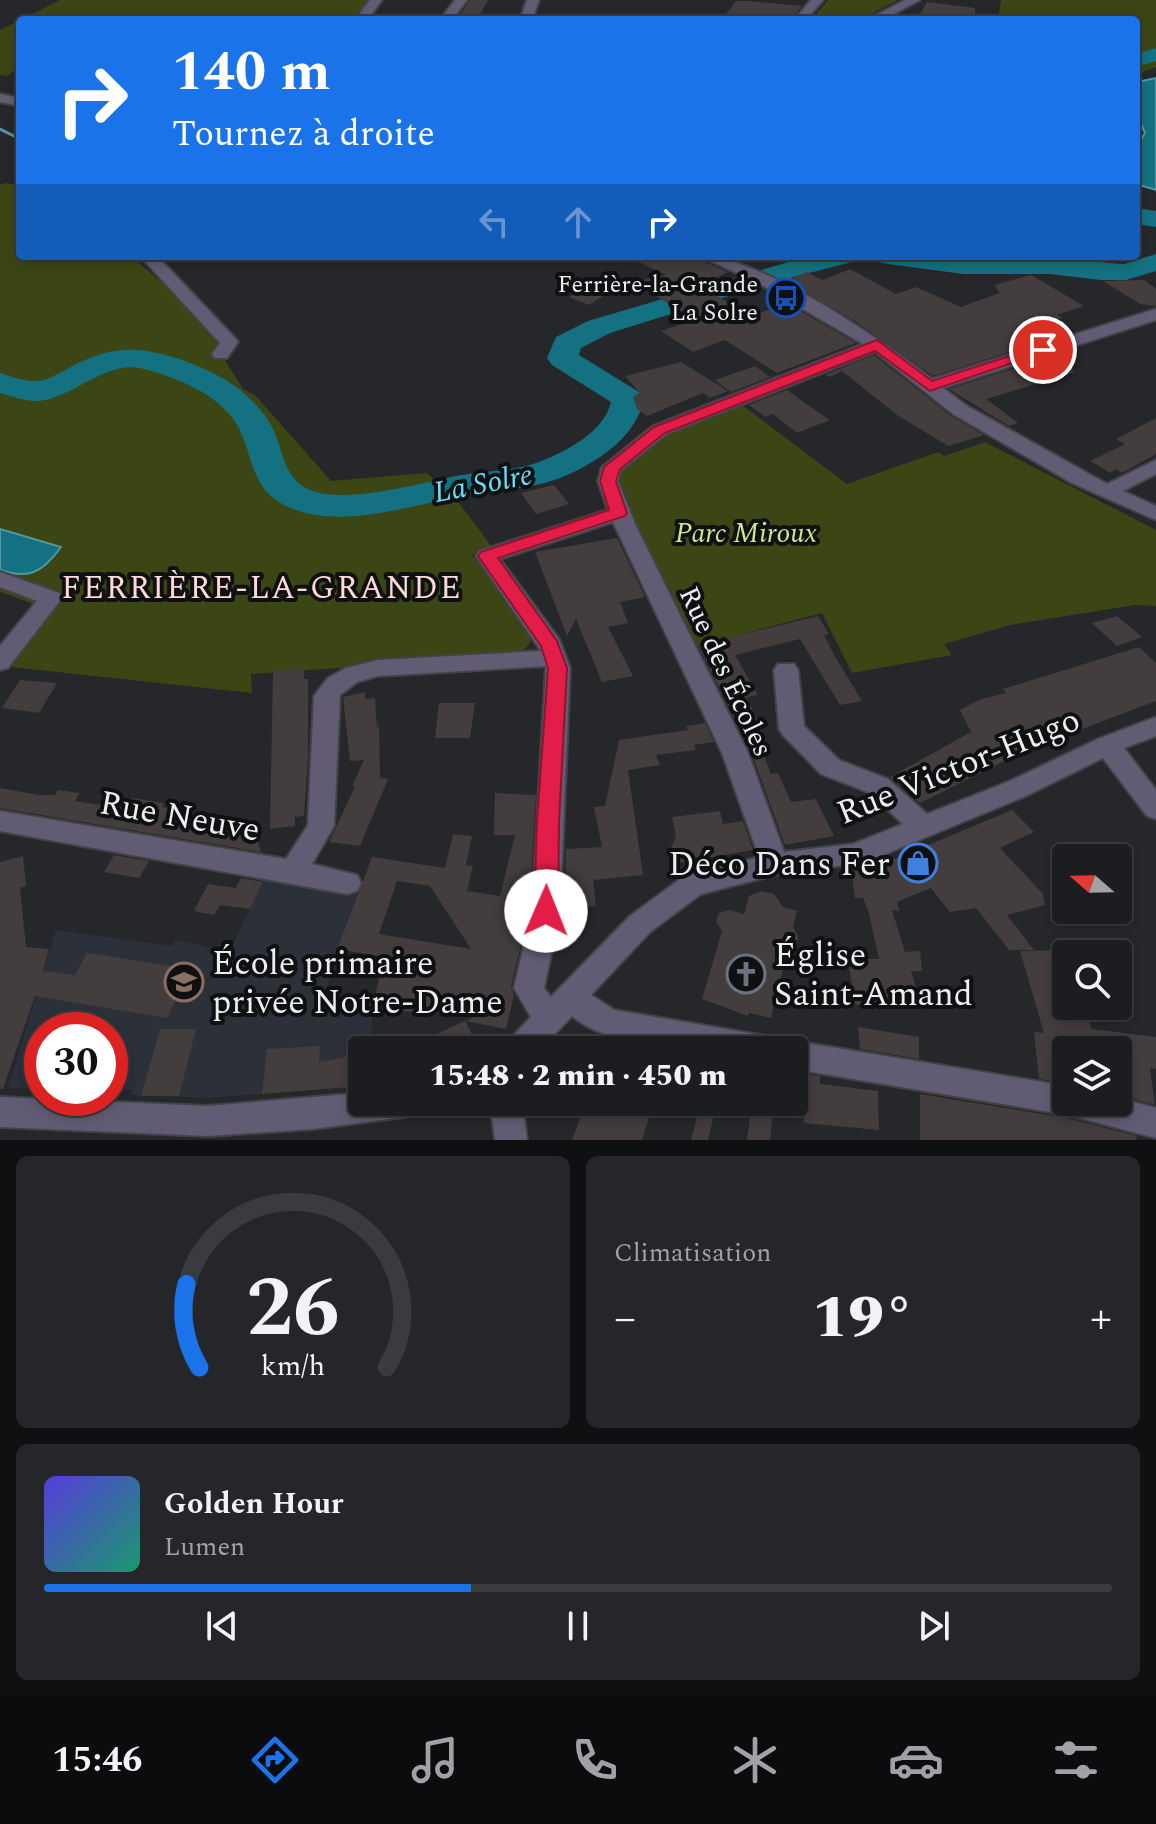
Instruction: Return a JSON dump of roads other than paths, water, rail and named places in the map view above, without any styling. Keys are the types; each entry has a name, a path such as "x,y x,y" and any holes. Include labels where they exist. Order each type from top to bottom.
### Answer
{"street":[{"path":"803,16 817,0"},
{"path":"881,16 914,0"},
{"path":"136,260 143,266 152,260 229,342 221,354"},
{"path":"718,260 758,277 877,345 960,410 1003,435 1107,492 1156,514"},
{"path":"729,264 742,260"},
{"path":"930,386 1156,314"},
{"name":"Rue des Écoles","path":"775,864 735,753 619,513 608,481 612,467 660,430 877,345"},
{"path":"1107,492 1156,466"},
{"path":"619,513 487,556 551,645 558,668 548,810 546,911 529,988 537,1004 593,1015 610,1023 686,1036"},
{"path":"0,579 51,598 0,662"},
{"path":"293,871 321,826 326,696 337,681 355,672 378,668 554,658"},
{"path":"786,670 792,729 830,767 879,786 922,826"},
{"name":"Rue Victor-Hugo","path":"534,1036 640,924 693,885 775,864 856,854 1030,783 1107,745 1156,726"},
{"path":"1107,745 1156,809"},
{"name":"Rue Neuve","path":"0,821 347,883"},
{"path":"808,1057 1052,1099"},
{"path":"0,1112 208,1121 348,1109"},
{"path":"508,1116 511,1140"},
{"path":"1128,1116 1156,1123"}],"water":[{"path":"1156,78 1156,190 1140,185 1140,141 1145,133 1140,122 1142,81"},
{"path":"0,529 61,547 48,563 35,572 10,573 0,570"}],"waterway":[{"name":"La Solre","path":"1140,60 1156,54"},
{"path":"0,129 16,137"},
{"name":"La Solre","path":"1140,217 1156,219"},
{"name":"La Solre","path":"0,383 36,391 62,384 112,360 125,357 155,362 208,383 238,405 258,433 273,475 292,495 308,502 328,504 374,502 523,477 564,463 588,450 609,433 623,417 628,399 563,358 567,343 599,327 760,277 826,260"},
{"name":"La Solre","path":"918,260 963,266 1050,266 1101,272 1126,272 1156,262"}],"place":[{"name":"Ferrière-la-Grande La Solre","path":"786,298"},
{"name":"Déco Dans Fer","path":"918,863"},
{"name":"Église Saint-Amand","path":"746,974"},
{"name":"École primaire privée Notre-Dame","path":"184,982"}],"district":[{"name":"FERRIÈRE-LA-GRANDE","path":"262,587"}],"park label":[{"name":"Parc Miroux","path":"746,532"}]}
